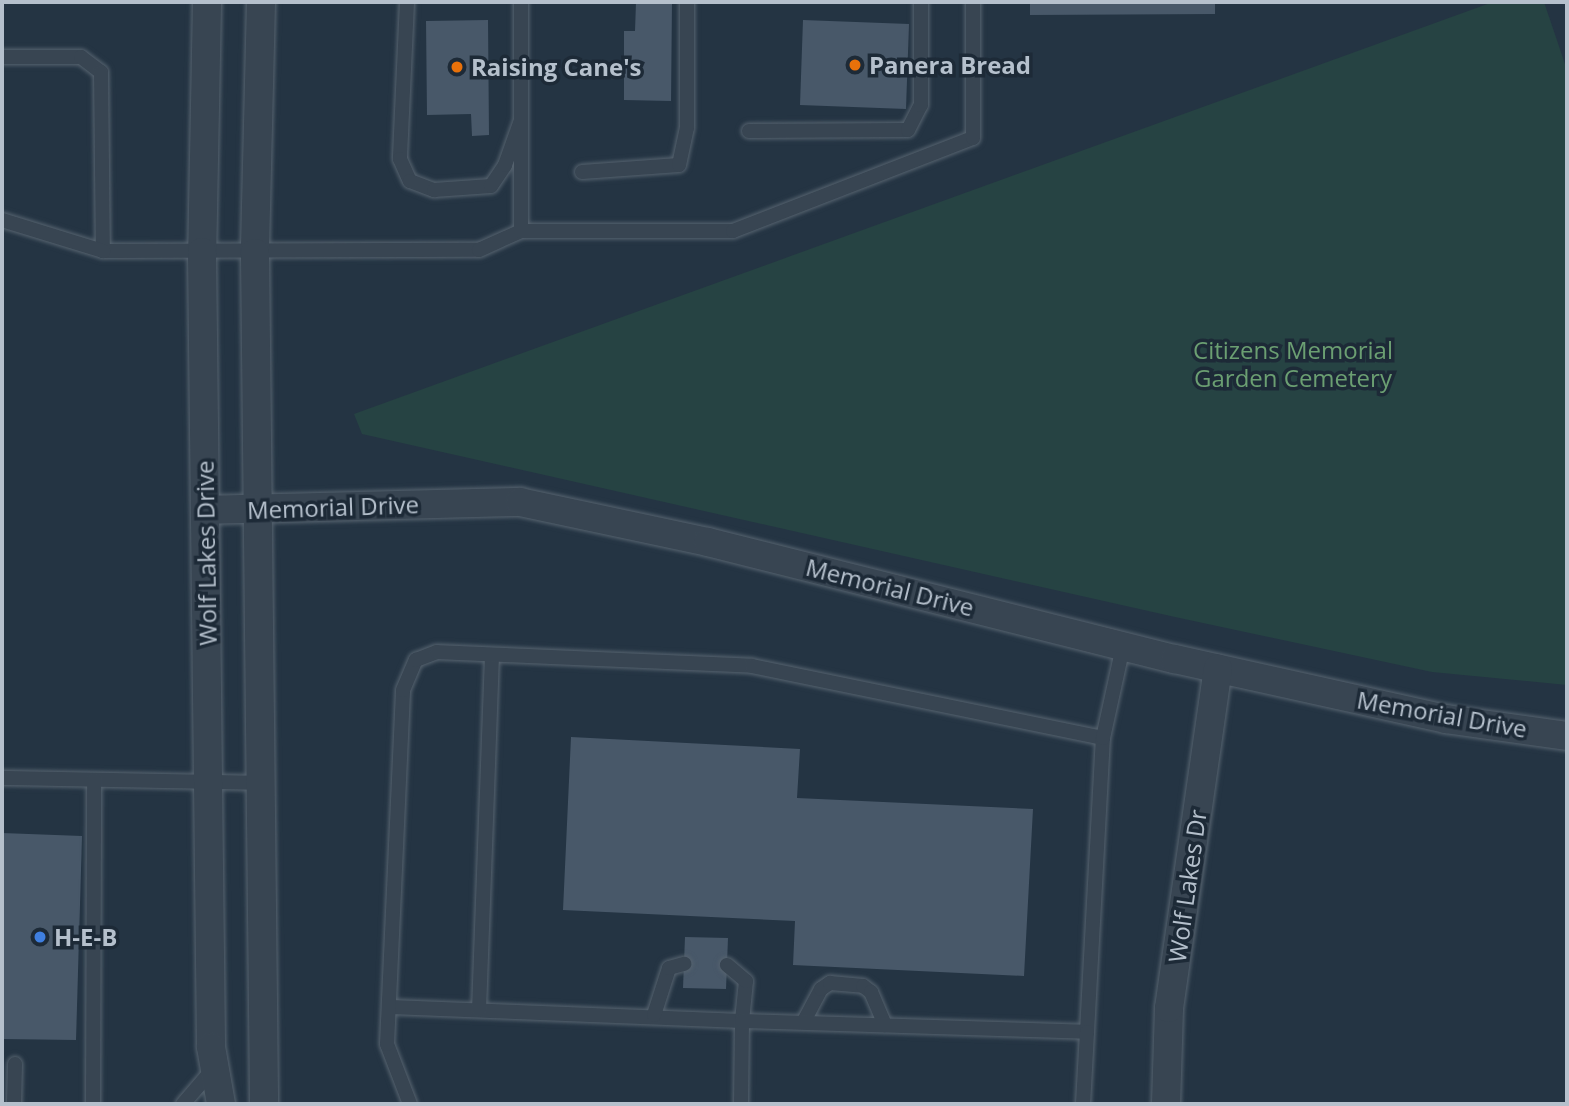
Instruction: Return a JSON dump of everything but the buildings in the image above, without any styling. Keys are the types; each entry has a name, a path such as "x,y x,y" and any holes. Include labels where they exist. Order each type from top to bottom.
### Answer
{"street":[{"name":"Wolf Lakes Drive","path":"207,2 202,252 214,1068 221,1104"},
{"path":"261,2 255,253 260,510 264,1104"},
{"name":"Memorial Drive","path":"206,510 520,502 708,541 1218,669 1446,719 1567,736"},
{"name":"Wolf Lakes Dr","path":"1166,1104 1169,1008 1218,669"}],"lane":[{"path":"407,2 400,159 410,181 434,190 491,186 505,165 521,120"},
{"path":"521,2 521,231"},
{"path":"582,172 679,165 687,128 687,2"},
{"path":"749,131 908,130 921,105 921,2"},
{"path":"2,220 103,251 255,253 479,250 521,231 733,231 974,138 973,2"},
{"path":"2,57 81,57 102,72 103,251"},
{"path":"1083,1104 1103,738 1123,646"},
{"path":"410,1104 387,1044 391,1007 403,690 416,660 437,652 492,657 752,666 1103,738"},
{"path":"480,1010 492,657"},
{"path":"2,778 261,783"},
{"path":"93,1104 94,780"},
{"path":"654,1015 669,968 684,964"},
{"path":"727,965 746,981 742,1021 741,1104"},
{"path":"804,1021 821,989 830,984 863,986 871,992 885,1025"},
{"path":"391,1007 1087,1032"},
{"path":"14,1104 15,1064"},
{"path":"183,1104 214,1068"}],"green space":[{"name":"Citizens Memorial Garden Cemetery","path":"1493,2 1544,2 1567,70 1567,685 1432,672 1175,617 362,434 354,414"}],"place":[{"name":"Panera Bread","path":"855,65"},
{"name":"Raising Cane's","path":"457,67"},
{"name":"H-E-B","path":"40,937"}]}
